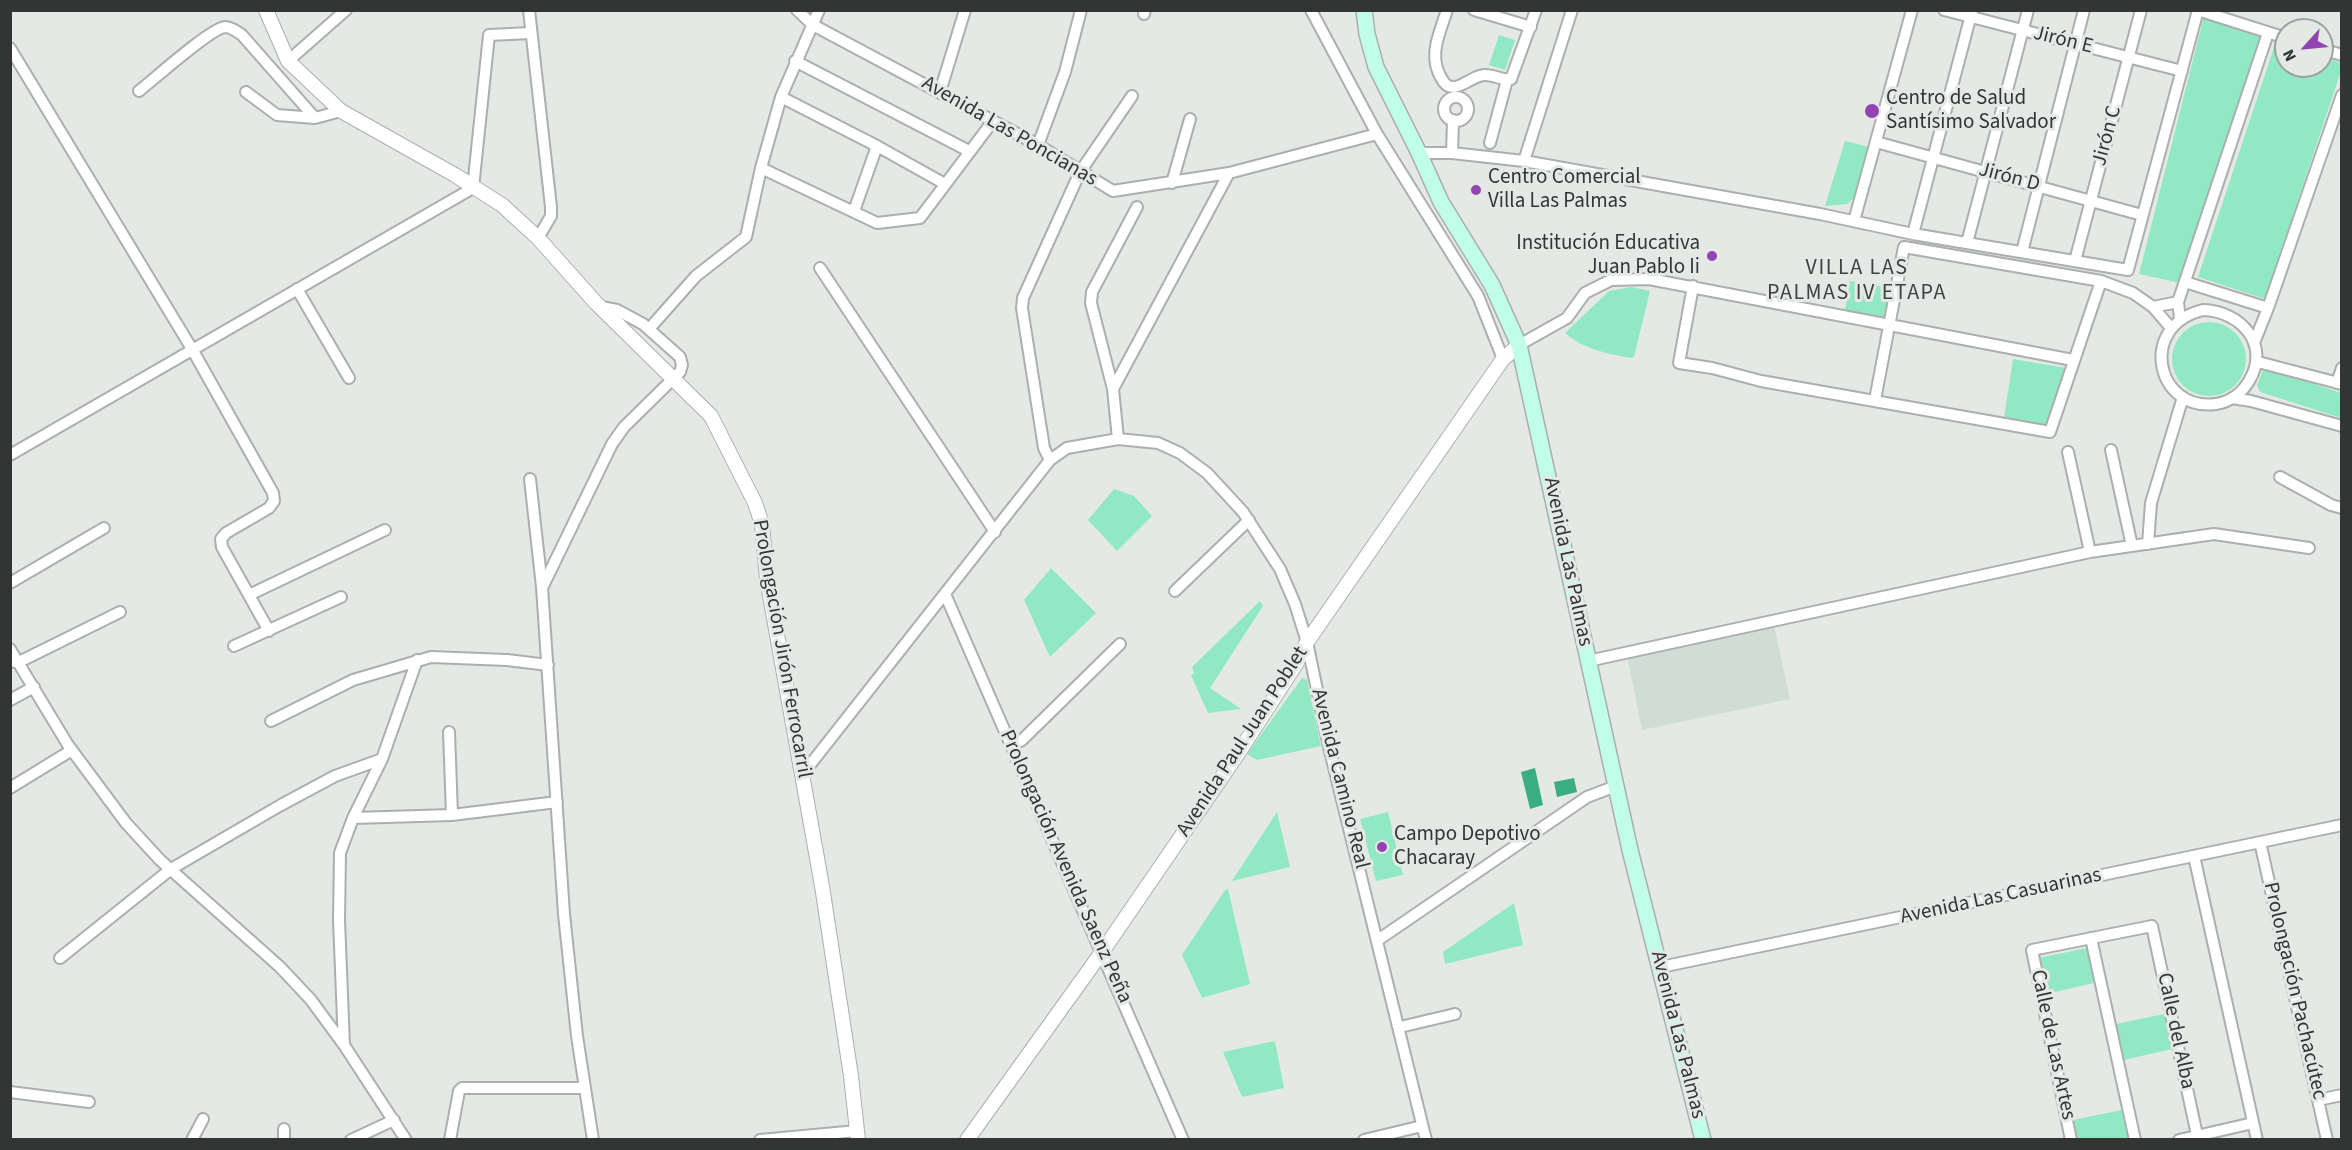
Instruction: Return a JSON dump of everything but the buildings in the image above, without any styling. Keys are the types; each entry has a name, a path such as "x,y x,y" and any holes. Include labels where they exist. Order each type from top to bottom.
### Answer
{"main road":[{"name":"Avenida Las Palmas","path":"1364,10 1367,34 1376,67 1441,202 1492,285 1519,345 1616,786 1703,1140"}],"street":[{"name":"Prolongación Jirón Ferrocarril","path":"266,10 288,61 340,111 502,205 538,238 601,307 711,416 755,503 762,524 766,579 822,886 857,1135"},
{"path":"288,61 346,10"},
{"path":"529,10 551,207 551,216 538,238"},
{"name":"Avenida Las Poncianas","path":"797,10 813,25 993,120 1113,191 1228,173 1377,134"},
{"path":"649,329 696,276 746,237 761,168 781,97 819,10"},
{"path":"940,92 965,10"},
{"path":"1038,145 1065,72 1081,10"},
{"path":"1311,10 1377,134 1478,296 1503,359"},
{"path":"1447,10 1434,53 1434,63 1442,80 1455,92 1466,103 1467,113 1460,120 1447,117 1444,110 1446,103 1455,92 1470,79 1485,75 1511,79 1536,10"},
{"path":"1474,10 1531,27"},
{"path":"1524,161 1572,10"},
{"path":"1854,221 1912,10"},
{"name":"Jirón E","path":"1944,10 1971,14 2023,31 2182,71"},
{"path":"1967,243 2028,10"},
{"path":"2022,252 2084,10"},
{"name":"Jirón C","path":"2075,261 2141,10"},
{"path":"1419,153 1452,153 1524,161 1854,221 1913,234 2128,270 2182,71 2201,11 2274,35"},
{"path":"1913,234 1971,14"},
{"path":"139,91 211,33 225,27 232,28 250,44 315,118"},
{"path":"10,455 473,188 489,35 531,33"},
{"path":"2180,319 2178,302 2268,33"},
{"path":"10,48 192,349 273,493 274,501 269,507 226,532 221,539 222,547 269,631"},
{"path":"795,61 969,151"},
{"path":"1490,143 1507,80"},
{"path":"246,92 277,115 315,118 340,111"},
{"path":"2253,343 2268,308 2342,94"},
{"path":"1050,460 1044,448 1022,308 1023,298 1080,172 1132,96"},
{"path":"781,97 945,184"},
{"path":"1172,183 1190,119"},
{"path":"761,168 877,223 920,218 993,120"},
{"path":"1452,153 1453,120"},
{"name":"Jirón D","path":"1876,142 2142,215"},
{"path":"854,211 877,146"},
{"path":"1113,389 1228,173"},
{"path":"1418,197 1433,185"},
{"path":"1118,439 1113,389 1091,303 1092,292 1137,207"},
{"path":"1875,400 1904,247 2101,281 2133,293 2153,307 2171,328"},
{"path":"820,268 995,532"},
{"path":"1519,345 1568,318 1585,293 1611,280 1650,279 2073,360"},
{"path":"1693,286 1679,363 1713,368 1761,381 2050,432 2101,281"},
{"path":"2185,282 2268,308"},
{"path":"297,289 349,378"},
{"path":"2153,307 2178,302"},
{"path":"542,587 612,444 624,427 681,369 680,357 649,329 617,309 601,307"},
{"path":"2216,310 2229,314 2244,326 2253,343 2258,362 2242,391 2220,403 2207,405 2183,397 2173,388 2166,378 2162,365 2162,352 2164,340 2180,319 2191,313 2216,310"},
{"name":"Avenida Paul Juan Poblet","path":"967,1140 1102,952 1239,752 1296,664 1307,642 1503,359 1519,345"},
{"path":"2258,362 2339,384 2342,368"},
{"path":"2148,544 2151,503 2183,397"},
{"path":"2232,398 2342,426"},
{"name":"Avenida Camino Real","path":"802,775 1050,460 1067,448 1118,439 1158,443 1180,453 1207,473 1249,520 1280,569 1296,604 1426,1140"},
{"path":"2111,450 2132,546"},
{"path":"2068,452 2090,552"},
{"path":"2280,477 2331,505 2342,508"},
{"path":"530,479 542,587 564,914 577,1036 593,1140"},
{"path":"1175,591 1249,520"},
{"path":"10,583 104,528"},
{"path":"249,594 385,530"},
{"path":"1588,661 2090,552 2214,534 2309,548"},
{"name":"Prolongación Avenida Saenz Peña","path":"945,594 1183,1140"},
{"path":"234,646 341,597"},
{"path":"15,662 120,612"},
{"path":"1012,745 1022,740 1120,644"},
{"path":"10,649 15,662 34,687 72,750 126,822 171,869 280,967 311,1000 344,1044 406,1140"},
{"path":"271,721 353,680 431,657 449,656 548,665"},
{"path":"344,1044 339,920 340,853 353,818 382,759 417,660"},
{"path":"10,700 34,687"},
{"path":"449,732 452,815"},
{"path":"10,788 72,750"},
{"path":"60,958 171,869 335,776 382,759"},
{"path":"1378,940 1587,797 1616,786"},
{"path":"353,818 452,815 557,802"},
{"name":"Avenida Las Casuarinas","path":"1661,967 2342,825"},
{"name":"Prolongación Pachacútec","path":"2260,842 2327,1140"},
{"path":"2194,856 2257,1140"},
{"name":"Calle del Alba","path":"2091,938 2152,926 2197,1136"},
{"path":"2091,938 2135,1140"},
{"name":"Calle de Las Artes","path":"2071,1140 2032,950 2091,938"},
{"path":"1400,1028 1455,1014"},
{"path":"450,1140 459,1091 462,1088 585,1088"},
{"path":"10,1092 89,1102"},
{"path":"2318,1100 2342,1095"},
{"path":"192,1140 203,1119"},
{"path":"351,1140 394,1120"},
{"path":"2179,1140 2253,1123"},
{"path":"1364,1140 1422,1126"},
{"path":"760,1140 857,1135"}],"shaded area":[{"path":"2204,16 2261,33 2180,283 2139,274"},
{"path":"1499,35 1515,40 1505,70 1489,65"},
{"path":"2274,47 2274,78 2334,78 2334,60 2341,63 2342,68 2265,299 2198,277"},
{"path":"1845,141 1870,147 1857,194 1848,204 1825,206"},
{"path":"1850,281 1890,288 1884,317 1845,310"},
{"path":"1632,287 1650,291 1634,357 1596,350 1565,333 1609,291"},
{"path":"2202,322 2216,322 2230,328 2240,338 2246,352 2246,366 2240,380 2230,390 2216,396 2202,396 2188,390 2178,380 2172,366 2172,352 2178,338 2188,328"},
{"path":"2013,359 2066,368 2046,426 2004,418"},
{"path":"2268,368 2341,393 2341,418 2260,392 2257,385 2263,370"},
{"path":"1114,489 1134,496 1152,516 1117,551 1088,520"},
{"path":"1051,568 1096,613 1050,657 1024,600"},
{"path":"1260,601 1263,606 1210,688 1241,709 1208,713 1191,675 1194,673 1192,667"},
{"path":"1774,625 1790,699 1642,730 1628,660 1631,654"},
{"path":"1302,678 1307,680 1321,746 1257,760 1247,754"},
{"path":"1535,768 1543,805 1530,809 1521,772"},
{"path":"1574,778 1577,792 1557,797 1554,782"},
{"path":"1277,812 1290,867 1232,881"},
{"name":"Campo Depotivo Chacaray","path":"1388,812 1403,875 1376,881 1360,819"},
{"path":"1228,889 1250,984 1202,998 1182,955 1225,890"},
{"path":"1514,903 1523,945 1445,964 1443,952"},
{"path":"2087,948 2094,983 2046,994 2038,958"},
{"path":"2164,1014 2172,1049 2124,1060 2116,1024"},
{"path":"1275,1041 1284,1088 1242,1097 1223,1052"},
{"path":"2122,1110 2128,1139 2077,1139 2073,1120"}],"place":[{"name":"Centro de Salud Santísimo Salvador","path":"1872,111"},
{"name":"Centro Comercial Villa Las Palmas","path":"1476,190"},
{"name":"Institución Educativa Juan Pablo Ii","path":"1712,256"},
{"name":"Campo Depotivo Chacaray","path":"1382,847"}],"district":[{"name":"VILLA LAS PALMAS IV ETAPA","path":"1857,282"}]}
